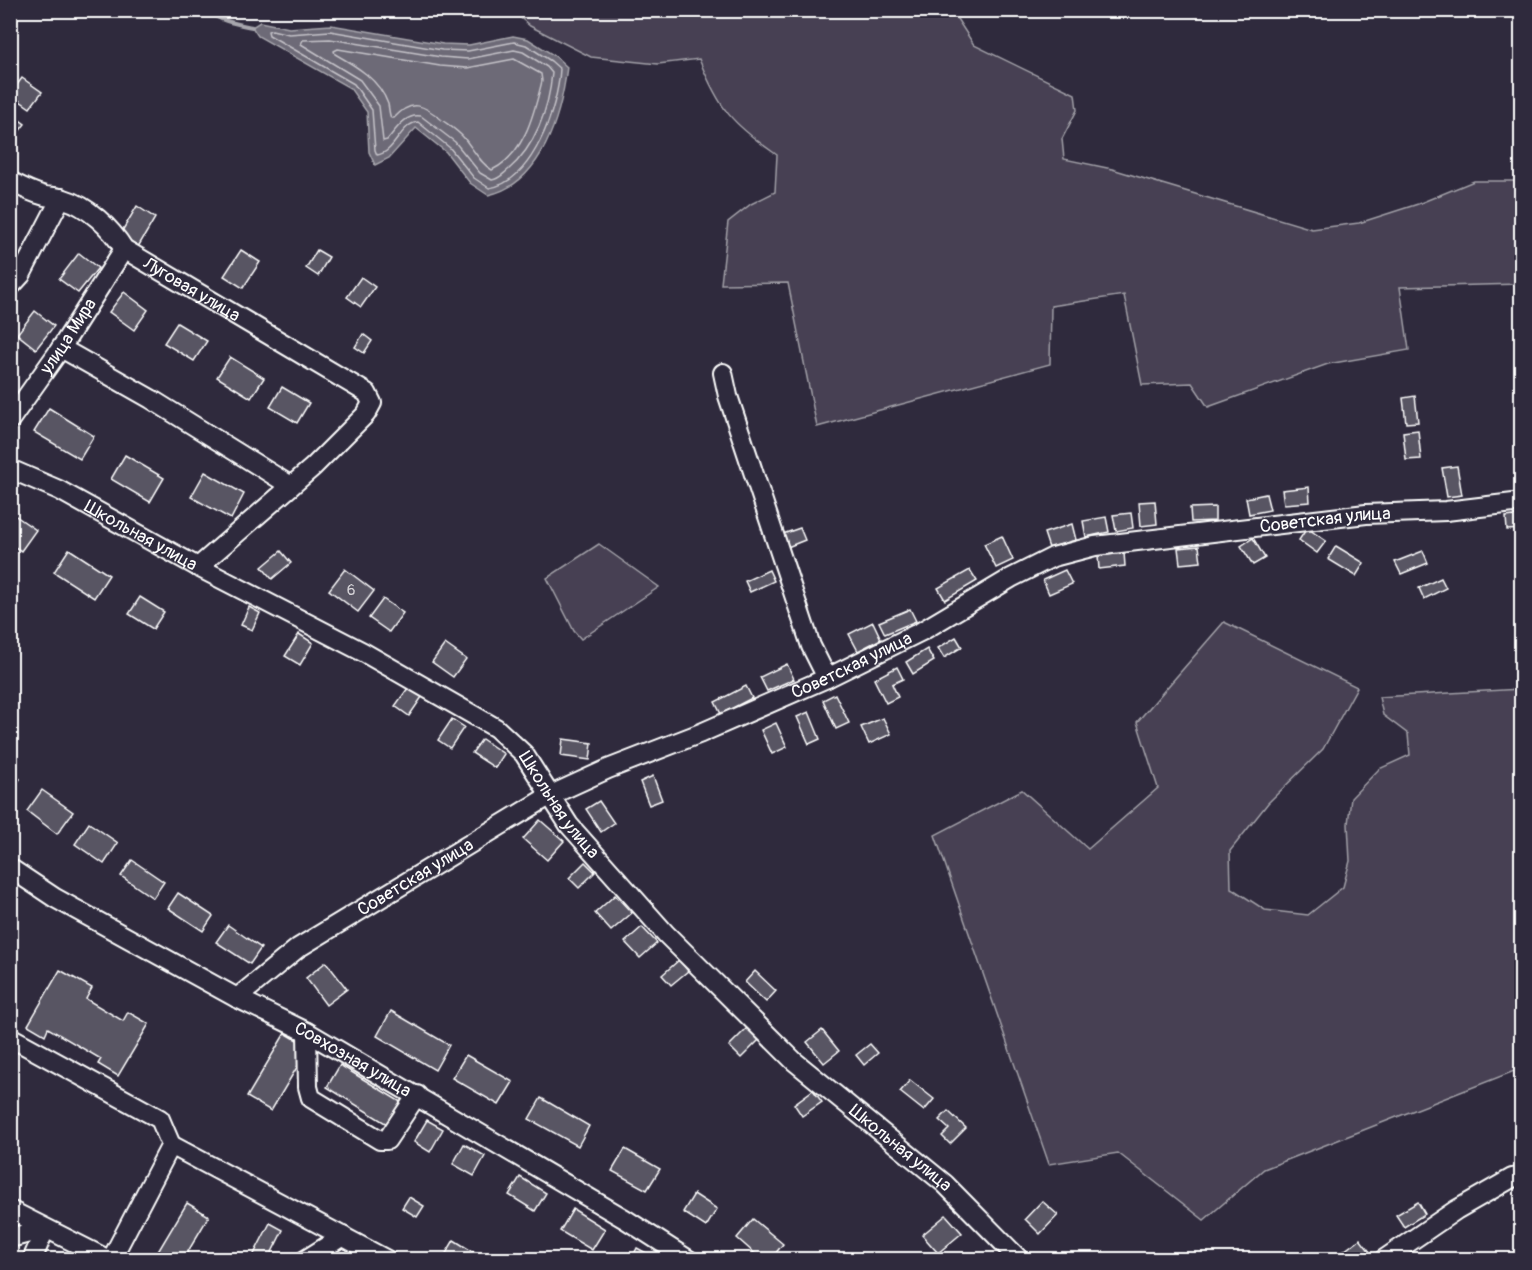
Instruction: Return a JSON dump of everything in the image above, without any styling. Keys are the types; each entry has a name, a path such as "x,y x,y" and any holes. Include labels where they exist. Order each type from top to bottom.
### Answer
{"street":[{"name":"Луговая улица","path":"10,181 45,196 61,198 77,204 113,232 124,249 367,393 372,403 366,414 314,467 291,486"},
{"path":"10,287 21,275 61,198"},
{"name":"улица Мира","path":"10,420 62,348 124,249"},
{"path":"62,348 151,399 291,486 198,567"},
{"path":"723,373 728,396 811,646 827,678"},
{"name":"Школьная улица","path":"10,469 60,490 198,567 363,652 496,728 524,754 569,825 666,933 794,1061 945,1184 1020,1260"},
{"name":"Советская улица","path":"237,998 298,948 549,796 608,769 701,733 827,678 922,631 1053,556 1095,546 1331,518 1366,514 1446,511 1521,502"},
{"name":"Совхозная улица","path":"10,868 55,898 237,998 307,1032 417,1095 615,1213 689,1260"},
{"path":"307,1032 308,1087 311,1098 380,1140 387,1140 417,1095"},
{"path":"10,1037 160,1119 171,1145 387,1260"},
{"path":"10,1210 110,1260 171,1145"},
{"path":"1383,1260 1456,1210 1512,1178 1521,1176"},
{"path":"10,1238 45,1229"},
{"path":"32,1260 45,1229"},
{"path":"305,1260 343,1236"}],"shaded area":[{"path":"513,11 952,11 974,45 1075,94 1077,110 1062,139 1064,159 1112,169 1312,229 1359,223 1418,204 1474,181 1521,181 1521,284 1400,287 1409,350 1328,364 1208,407 1192,383 1142,385 1124,295 1051,306 1050,364 817,427 788,283 721,284 728,222 751,204 775,192 777,155 748,134 729,114 714,91 699,59 658,64 591,57 530,26"},
{"path":"599,544 659,587 581,639 574,631 547,578"},
{"path":"1224,622 1357,687 1323,749 1268,803 1230,851 1231,888 1265,910 1308,915 1343,887 1350,861 1348,824 1351,798 1379,769 1410,755 1408,734 1383,715 1379,697 1521,689 1522,1068 1264,1169 1204,1220 1118,1153 1049,1164 935,835 1022,790 1088,849 1158,788 1137,722"}],"water":[{"path":"260,22 289,28 331,25 443,44 469,45 513,36 528,39 555,56 567,67 554,126 546,145 522,177 507,188 488,195 470,183 446,152 416,128 389,158 375,165 369,152 367,112 350,88 258,36 252,27"}],"building":[{"path":"22,78 42,92 30,108 10,94"},
{"path":"10,113 25,124 10,143"},
{"path":"137,206 155,218 138,247 119,236"},
{"path":"241,250 260,262 243,288 224,276"},
{"path":"317,250 329,257 318,276 306,268"},
{"path":"79,253 98,268 78,293 59,279"},
{"path":"361,277 375,287 361,307 347,297"},
{"path":"124,292 148,310 134,330 109,312"},
{"path":"35,311 54,326 36,349 17,334"},
{"path":"177,323 207,341 194,361 164,343"},
{"path":"363,334 372,341 364,353 355,347"},
{"path":"230,357 264,378 251,398 217,377"},
{"path":"282,387 309,403 297,423 270,407"},
{"path":"1415,396 1418,422 1406,423 1403,398"},
{"path":"49,408 94,436 80,459 34,432"},
{"path":"1418,430 1421,459 1406,460 1403,432"},
{"path":"125,455 164,478 150,502 111,479"},
{"path":"1457,466 1462,495 1447,497 1442,468"},
{"path":"205,472 244,494 231,519 191,497"},
{"path":"1309,487 1310,502 1284,504 1282,490"},
{"path":"1266,494 1270,510 1249,514 1246,498"},
{"path":"1155,501 1157,524 1141,526 1139,502"},
{"path":"1215,507 1215,521 1191,522 1190,508"},
{"path":"10,512 36,530 21,551 10,544"},
{"path":"1131,513 1133,528 1116,531 1113,515"},
{"path":"1522,515 1522,529 1507,530 1506,517"},
{"path":"1106,517 1109,532 1086,537 1083,521"},
{"path":"1072,524 1076,540 1049,548 1044,533"},
{"path":"800,528 805,540 785,548 780,535"},
{"path":"1307,528 1326,541 1317,553 1299,540"},
{"path":"1002,536 1013,560 996,568 984,544"},
{"path":"1253,538 1265,558 1253,565 1241,546"},
{"path":"1199,546 1201,562 1180,564 1178,548"},
{"path":"1336,546 1364,563 1356,576 1328,559"},
{"path":"69,549 109,575 94,598 54,572"},
{"path":"281,551 291,563 272,579 262,567"},
{"path":"1423,551 1428,563 1401,574 1395,562"},
{"path":"1124,553 1125,566 1099,569 1098,556"},
{"path":"345,569 374,591 358,612 329,590"},
{"path":"769,570 774,581 750,592 745,581"},
{"path":"970,570 977,581 945,600 938,588"},
{"path":"1065,570 1072,584 1049,594 1043,580"},
{"path":"1441,578 1446,588 1424,599 1419,588"},
{"path":"140,597 164,612 153,629 129,614"},
{"path":"383,599 403,613 389,632 369,618"},
{"path":"249,607 260,613 252,630 241,625"},
{"path":"910,609 916,621 885,634 879,622"},
{"path":"873,622 881,639 858,651 849,634"},
{"path":"299,634 313,643 300,665 285,656"},
{"path":"956,637 962,647 944,658 938,648"},
{"path":"445,644 466,659 453,677 432,662"},
{"path":"927,649 934,661 913,674 906,662"},
{"path":"787,664 794,679 767,691 760,677"},
{"path":"897,667 903,679 892,684 898,697 886,703 874,679"},
{"path":"746,686 752,698 721,714 715,702"},
{"path":"408,688 422,697 409,716 395,706"},
{"path":"835,694 849,723 836,729 823,700"},
{"path":"809,712 820,739 809,744 797,717"},
{"path":"883,718 891,734 869,744 861,727"},
{"path":"452,719 464,727 450,748 438,740"},
{"path":"776,723 787,747 772,754 761,730"},
{"path":"482,739 504,754 495,768 472,753"},
{"path":"563,739 592,743 590,760 561,756"},
{"path":"10,772 20,779 10,793"},
{"path":"653,776 662,800 649,805 640,782"},
{"path":"42,790 73,812 57,834 27,811"},
{"path":"599,801 614,823 601,832 586,809"},
{"path":"540,820 564,841 547,860 523,839"},
{"path":"89,823 118,843 104,864 75,844"},
{"path":"132,860 164,882 153,898 121,876"},
{"path":"585,862 595,872 579,888 569,878"},
{"path":"178,893 213,916 203,931 168,908"},
{"path":"615,895 632,913 611,931 595,913"},
{"path":"228,925 261,948 250,964 216,942"},
{"path":"642,927 657,943 640,958 625,942"},
{"path":"679,960 688,971 671,985 662,975"},
{"path":"326,962 347,989 326,1005 306,978"},
{"path":"60,970 92,988 86,999 123,1021 128,1012 149,1024 118,1076 98,1064 101,1059 48,1028 45,1035 28,1025"},
{"path":"755,971 776,991 766,1002 745,982"},
{"path":"391,1011 449,1045 435,1070 377,1036"},
{"path":"748,1027 760,1039 741,1058 729,1046"},
{"path":"822,1030 839,1051 824,1063 807,1042"},
{"path":"285,1033 309,1047 271,1111 247,1097"},
{"path":"870,1044 878,1053 864,1065 856,1055"},
{"path":"466,1055 513,1082 499,1105 452,1078"},
{"path":"340,1065 404,1104 390,1126 327,1087"},
{"path":"910,1080 934,1099 924,1111 900,1092"},
{"path":"813,1090 822,1102 802,1116 794,1104"},
{"path":"541,1098 589,1126 578,1146 529,1119"},
{"path":"948,1111 966,1128 950,1144 942,1136 949,1129 939,1120"},
{"path":"427,1120 443,1129 430,1152 414,1142"},
{"path":"464,1144 485,1156 474,1176 453,1164"},
{"path":"625,1149 660,1169 647,1190 612,1171"},
{"path":"520,1177 546,1193 535,1211 509,1195"},
{"path":"694,1194 717,1209 706,1227 683,1212"},
{"path":"409,1197 424,1206 417,1217 402,1208"},
{"path":"1042,1201 1058,1215 1040,1234 1025,1219"},
{"path":"1418,1202 1425,1214 1404,1227 1396,1215"},
{"path":"187,1203 209,1216 183,1260 153,1260"},
{"path":"573,1209 605,1229 592,1250 560,1231"},
{"path":"946,1215 962,1233 938,1253 922,1235"},
{"path":"753,1219 783,1244 770,1260 762,1260 737,1238"},
{"path":"270,1223 283,1230 268,1260 251,1260"},
{"path":"1360,1239 1371,1253 1362,1260 1338,1260 1336,1257"},
{"path":"454,1240 478,1255 475,1260 442,1260"},
{"path":"637,1248 659,1260 631,1260"}],"waterway":[{"path":"206,10 222,19 252,27"}]}
